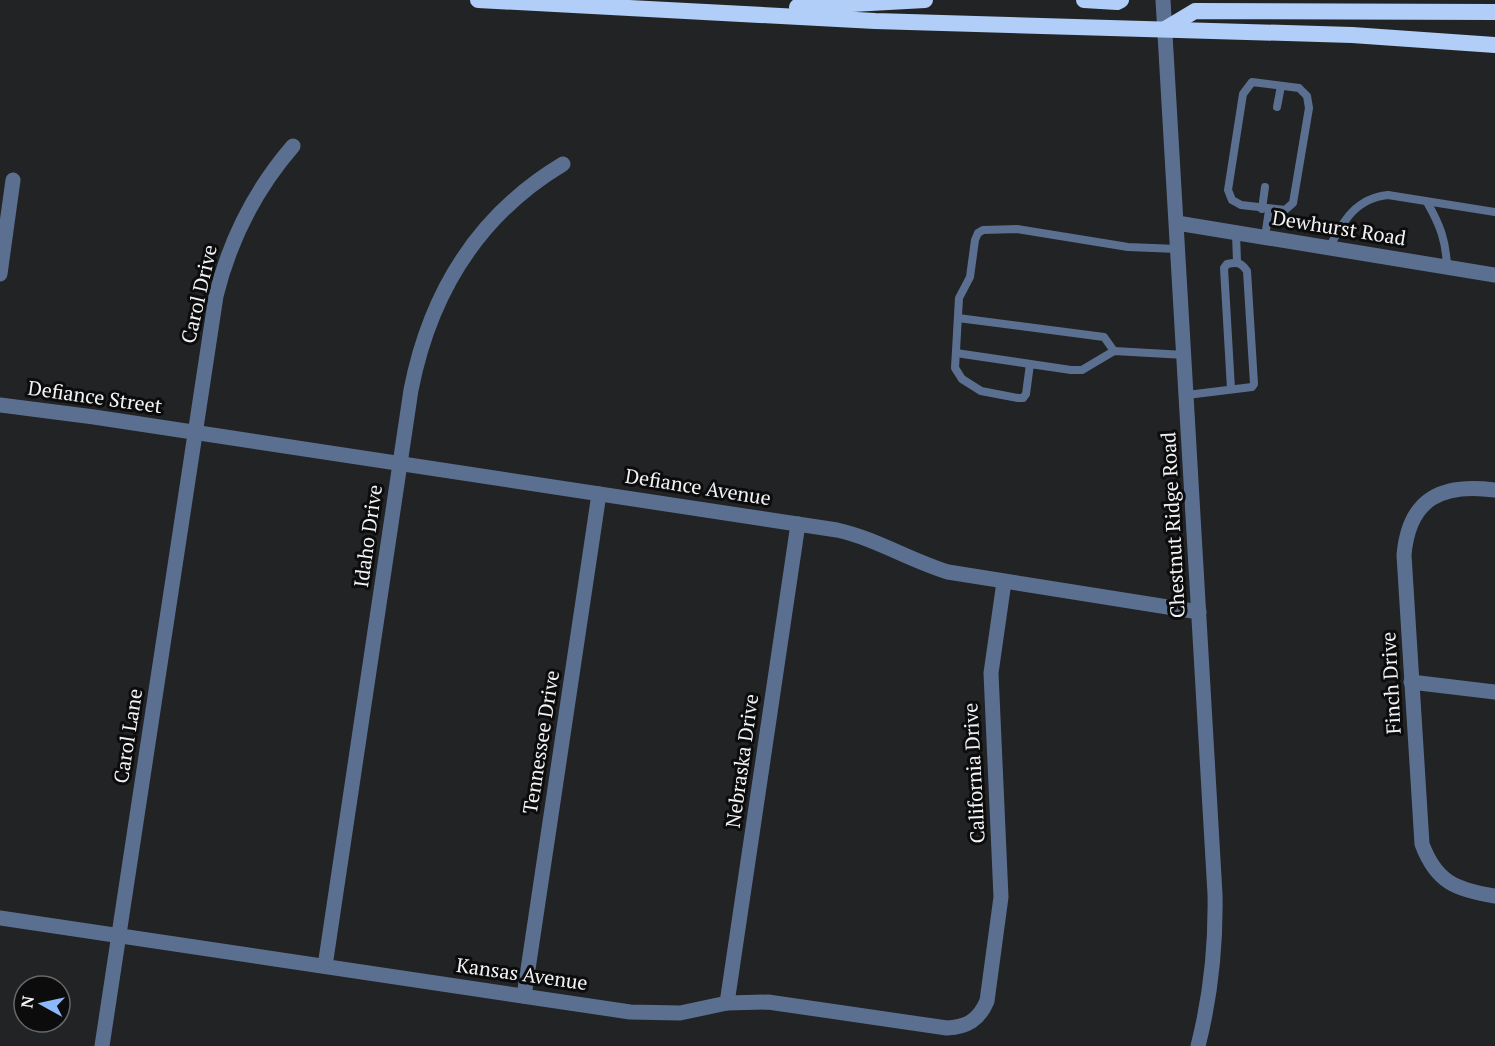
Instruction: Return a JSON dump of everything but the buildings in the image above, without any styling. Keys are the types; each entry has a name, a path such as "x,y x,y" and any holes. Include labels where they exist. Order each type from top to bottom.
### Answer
{"highway":[{"path":"478,0 875,21 1352,35 1495,45"},
{"path":"695,11 924,0"},
{"path":"1084,0 1121,0"},
{"path":"1165,28 1195,11 1495,12"}],"street":[{"name":"Chestnut Ridge Road","path":"1163,0 1215,894 1216,935 1213,975 1198,1046"},
{"name":"Carol Drive","path":"189,431 222,269 236,233 253,200 273,168 293,146"},
{"name":"Idaho Drive","path":"325,966 416,364 434,310 447,284 478,237 496,216 539,178 563,164"},
{"path":"0,274 13,180"},
{"name":"Dewhurst Road","path":"1177,223 1495,275"},
{"name":"Defiance Street","path":"0,405 189,431"},
{"name":"Defiance Avenue","path":"189,431 837,530 870,539 948,573 1199,612"},
{"name":"Carol Lane","path":"102,1046 189,431"},
{"name":"Finch Drive","path":"1495,489 1472,486 1444,491 1434,497 1421,508 1412,522 1406,538 1404,555 1422,844 1428,860 1438,873 1456,887 1495,896"},
{"name":"Tennessee Drive","path":"524,996 599,494"},
{"name":"Nebraska Drive","path":"727,1004 798,524"},
{"name":"California Drive","path":"992,962 1002,880 991,673 1004,582"},
{"path":"1412,682 1495,693"},
{"name":"Kansas Avenue","path":"0,918 646,1013 680,1013 727,1004 768,1002 947,1028 968,1024 982,1012 987,1001 992,962"}],"lane":[{"path":"1252,82 1299,88 1307,96 1309,108 1293,203 1284,210 1266,209 1241,205 1232,200 1228,190 1243,94 1252,82"},
{"path":"1277,107 1281,86"},
{"path":"1265,187 1265,237"},
{"path":"1329,248 1343,220 1359,205 1378,196 1389,195 1495,212"},
{"path":"1427,202 1440,224 1446,246 1447,267"},
{"path":"1030,364 1026,394 1023,398 981,391 962,379 955,368 959,298 970,277 975,240 983,230 1017,229 1128,247 1178,249"},
{"path":"1236,233 1237,262"},
{"path":"1187,395 1252,387 1254,384 1247,271 1242,264 1237,262 1227,264 1224,268 1231,389"},
{"path":"958,318 1104,337 1114,351"},
{"path":"956,352 1082,370 1114,351 1185,355"}]}
